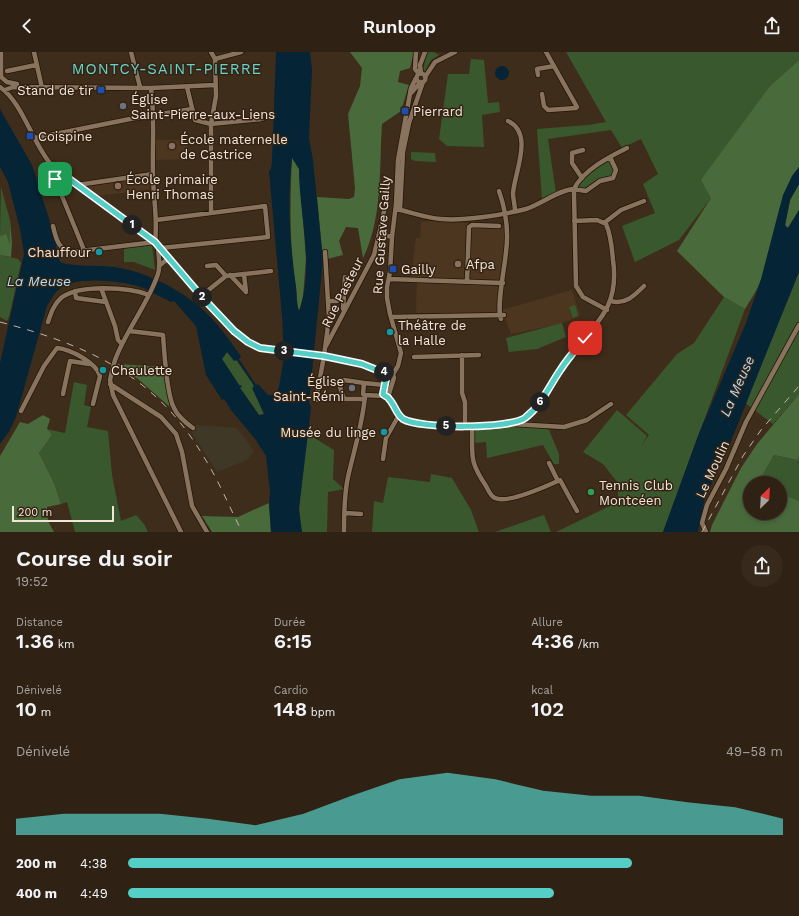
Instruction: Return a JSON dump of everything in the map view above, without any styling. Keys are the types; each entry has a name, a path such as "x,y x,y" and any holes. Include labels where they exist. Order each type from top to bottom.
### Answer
{"street":[{"path":"1,52 2,80 18,85 19,87"},
{"path":"34,52 42,88"},
{"path":"131,52 140,87"},
{"path":"211,52 214,59 214,85 216,96 211,124 211,213"},
{"path":"214,59 241,52"},
{"path":"410,93 422,82 415,69 416,52"},
{"name":"Rue Gustave Gailly","path":"398,210 398,160 410,93 419,75 420,65 425,52"},
{"name":"Rue Gustave Gailly","path":"390,374 398,366 401,353 387,298 392,237 401,201 403,152 409,123 422,82 435,62 456,52"},
{"path":"542,94 544,106 548,110 578,107 546,52"},
{"path":"7,71 36,65"},
{"path":"538,75 537,69 554,66"},
{"path":"419,75 425,77"},
{"path":"2,88 151,88 214,85"},
{"path":"187,87 195,120 211,124 262,119"},
{"path":"2,88 11,97 48,161 57,170 158,245 201,296 241,337 253,345 279,351 322,356 362,364 390,374 394,378 386,396"},
{"path":"151,88 154,115 153,174 159,266 157,277 149,294 121,343 110,382 113,395 181,532"},
{"path":"35,138 154,115 192,110"},
{"path":"508,121 518,128 521,135 519,162 513,193 515,211"},
{"path":"607,310 583,296 578,290 575,265 574,189 582,178 610,157 627,148"},
{"path":"582,178 572,163 572,153 583,150"},
{"path":"398,210 440,219 515,211 542,203 565,190 574,189 586,191 600,181 613,178 616,170 610,157"},
{"path":"57,170 55,179 84,250"},
{"path":"77,185 153,174"},
{"path":"391,317 502,316 503,283 507,250 506,213 499,191"},
{"name":"Rue Pasteur","path":"325,348 374,255 381,219 385,207 385,193"},
{"path":"604,223 621,210 644,201"},
{"path":"53,226 57,242 62,248 72,252 268,237 265,206 156,220"},
{"path":"509,424 524,418 542,400 560,370 607,310 611,301 614,268 608,230 604,223 597,220 574,221"},
{"path":"467,281 469,227 472,225 499,226"},
{"path":"379,234 392,237"},
{"path":"316,400 329,318 325,252"},
{"path":"159,266 164,261 171,261"},
{"path":"207,266 216,265 246,292 244,274"},
{"path":"201,296 228,275 271,271"},
{"path":"343,313 345,277"},
{"path":"389,279 503,283"},
{"path":"611,301 620,303 626,301 644,286"},
{"path":"48,322 53,307 60,299 75,291 101,288 149,294"},
{"path":"101,288 115,326 118,340 121,343"},
{"path":"573,292 578,290"},
{"path":"75,291 76,298 106,302"},
{"path":"329,301 337,301"},
{"name":"Le Moulin","path":"706,532 703,525 707,505 726,469 746,422 799,325"},
{"path":"129,330 163,335 164,354 173,408 183,421 193,428"},
{"path":"21,411 54,350 61,349 92,364 99,372 100,376 93,404"},
{"path":"462,355 462,393 465,402 465,426"},
{"path":"414,357 478,355"},
{"path":"63,394 70,361 92,364"},
{"path":"390,374 384,385 383,394 399,415 406,420 426,425 465,426 531,424 555,428 568,426 597,415 611,404"},
{"path":"100,376 161,417 176,434 182,452 192,506 207,532"},
{"path":"384,385 344,380 340,387 344,399 386,396"},
{"path":"344,532 344,514 348,477 364,409 364,383"},
{"path":"383,459 386,438 399,415"},
{"path":"472,425 471,458 477,473 495,498 506,499 528,494 558,481"},
{"path":"549,463 558,481 560,480 577,511"},
{"path":"344,514 361,514"}],"shaded area":[{"name":"École maternelle de Castrice","path":"156,140 188,140 188,159 156,160"},
{"name":"École primaire Henri Thomas","path":"150,177 151,189 97,196 85,187"},
{"name":"Afpa","path":"429,221 505,225 505,251 497,313 416,313 417,279 411,278 416,238 420,238 421,222"},
{"path":"572,290 580,316 560,324 511,334 502,310"},
{"path":"195,425 237,428 254,451 247,460 217,472 192,433"}],"green space":[{"path":"350,52 414,52 410,68 400,71 398,82 409,85 401,111 382,124 377,210 374,226 363,258 358,228 346,227 339,241 343,255 323,260 317,197 349,199 354,197 355,188 348,114 360,86 362,68"},
{"path":"427,52 434,52 439,55 431,60 425,71 426,73 423,70"},
{"path":"566,52 799,52 799,60 770,86 711,198 679,240 635,262 622,226 655,213 643,184 658,174 641,139 622,148 611,130 548,139 556,193 542,200 537,129 606,122"},
{"path":"471,59 484,60 488,103 499,102 500,112 482,115 484,147 447,146 439,139 448,74 469,74"},
{"path":"799,60 799,167 791,179 780,207 762,278 745,309 724,297 677,251 711,198 701,180 770,86"},
{"path":"411,152 435,153 436,162 415,161 411,159"},
{"path":"292,157 299,169 306,258 303,297 299,312 291,239"},
{"path":"608,160 611,161 615,174 588,189 577,188 582,179"},
{"path":"799,184 799,210 788,228 785,226 790,200"},
{"path":"1,187 10,220 10,247 6,233 1,236 0,234"},
{"path":"10,220 12,243 11,257 0,255 0,234 1,236 6,233 10,245"},
{"path":"152,245 155,270 134,262 124,262 124,247"},
{"path":"0,255 18,259 21,263 7,321 0,317"},
{"path":"799,272 799,394 773,424 745,403"},
{"path":"724,297 745,309 663,532 556,532 618,502 618,483 603,464 583,452 617,410 647,436 641,446 649,435 626,415 677,354 694,343"},
{"path":"575,305 578,316 573,318 569,307"},
{"path":"562,323 566,337 537,349 509,352 506,338"},
{"path":"227,352 236,360 253,384 253,388 264,414 259,415 240,388 242,386 239,385 222,359"},
{"path":"117,364 163,367 170,407 138,379"},
{"path":"74,382 87,385 84,405 91,407 87,427 108,431 112,475 121,521 136,515 144,524 148,532 75,532 67,502 61,504 54,483 39,453 52,435 46,429 65,433"},
{"path":"799,394 799,456 797,460 774,455 762,476 743,476 743,520 787,520 787,496 799,501 799,532 710,532 712,525 741,468 757,444"},
{"path":"43,415 50,419 47,429 52,435 39,453 54,483 61,504 47,507 48,521 54,532 0,532 0,456 20,422 28,424"},
{"path":"529,425 549,430 559,454 559,464 554,464 543,445 487,458 486,442 474,443 473,428"},
{"path":"308,434 334,450 333,479 344,489 328,492 327,532 302,532 300,522 299,510 301,484"},
{"path":"774,455 796,460 799,456 799,501 787,496 787,476 762,476"},
{"path":"431,474 452,478 471,510 479,532 372,532 374,501 383,503 388,477 430,482"},
{"path":"269,503 271,532 212,532 202,516 238,517"},
{"path":"544,515 551,532 495,532"}],"water":[{"name":"La Meuse","path":"276,52 310,52 312,70 309,138 313,160 323,260 309,402 311,408 299,509 302,532 271,532 269,503 270,491 266,456 256,440 231,410 224,399 222,400 206,375 196,326 174,301 171,302 137,286 113,282 87,281 75,282 57,291 47,306 16,417 10,430 0,444 0,363 24,254 20,229 8,182 0,167 0,109 32,165 50,222 60,262 71,265 108,266 137,272 149,276 182,294 201,308 217,324 240,355 241,357 239,359 256,385 258,384 268,395 275,395 279,387 284,357 282,316 269,171 271,169","holes":["292,158 299,169 306,258 304,294 299,311 292,255 290,223 290,174","227,352 234,361 237,360 253,384 254,387 252,388 264,414 259,415 240,388 242,386 239,385 222,359"]},
{"path":"499,66 505,66 509,70 509,76 505,80 499,80 495,76 495,70"},
{"name":"La Meuse","path":"799,167 799,184 790,200 785,225 788,228 799,210 799,272 729,446 705,498 698,532 663,532 699,433 746,323 761,279 783,195 792,176"}],"railway":[{"path":"0,322 61,341 89,353 140,383 162,403 183,426 213,473 242,532"},
{"path":"702,532 743,456 761,430 799,386"}],"place":[{"name":"Stand de tir","path":"101,90"},
{"name":"Église Saint-Pierre-aux-Liens","path":"123,106"},
{"name":"Pierrard","path":"405,111"},
{"name":"Coispine","path":"30,136"},
{"name":"École maternelle de Castrice","path":"172,146"},
{"name":"École primaire Henri Thomas","path":"118,186"},
{"name":"Chauffour","path":"99,252"},
{"name":"Afpa","path":"458,264"},
{"name":"Gailly","path":"393,269"},
{"name":"Théâtre de la Halle","path":"390,332"},
{"name":"Chaulette","path":"103,370"},
{"name":"Église Saint-Rémi","path":"352,388"},
{"name":"Musée du linge","path":"384,432"},
{"name":"Tennis Club Montcéen","path":"591,492"}],"district":[{"name":"MONTCY-SAINT-PIERRE","path":"167,69"}],"route":[{"path":"55,179 57,170 155,242 202,297 234,331 253,345 260,348 324,356 362,364 387,374 383,394 384,396 388,397 399,415 406,420 436,426 509,424 524,418 530,414 542,400 560,370 585,338"}]}
